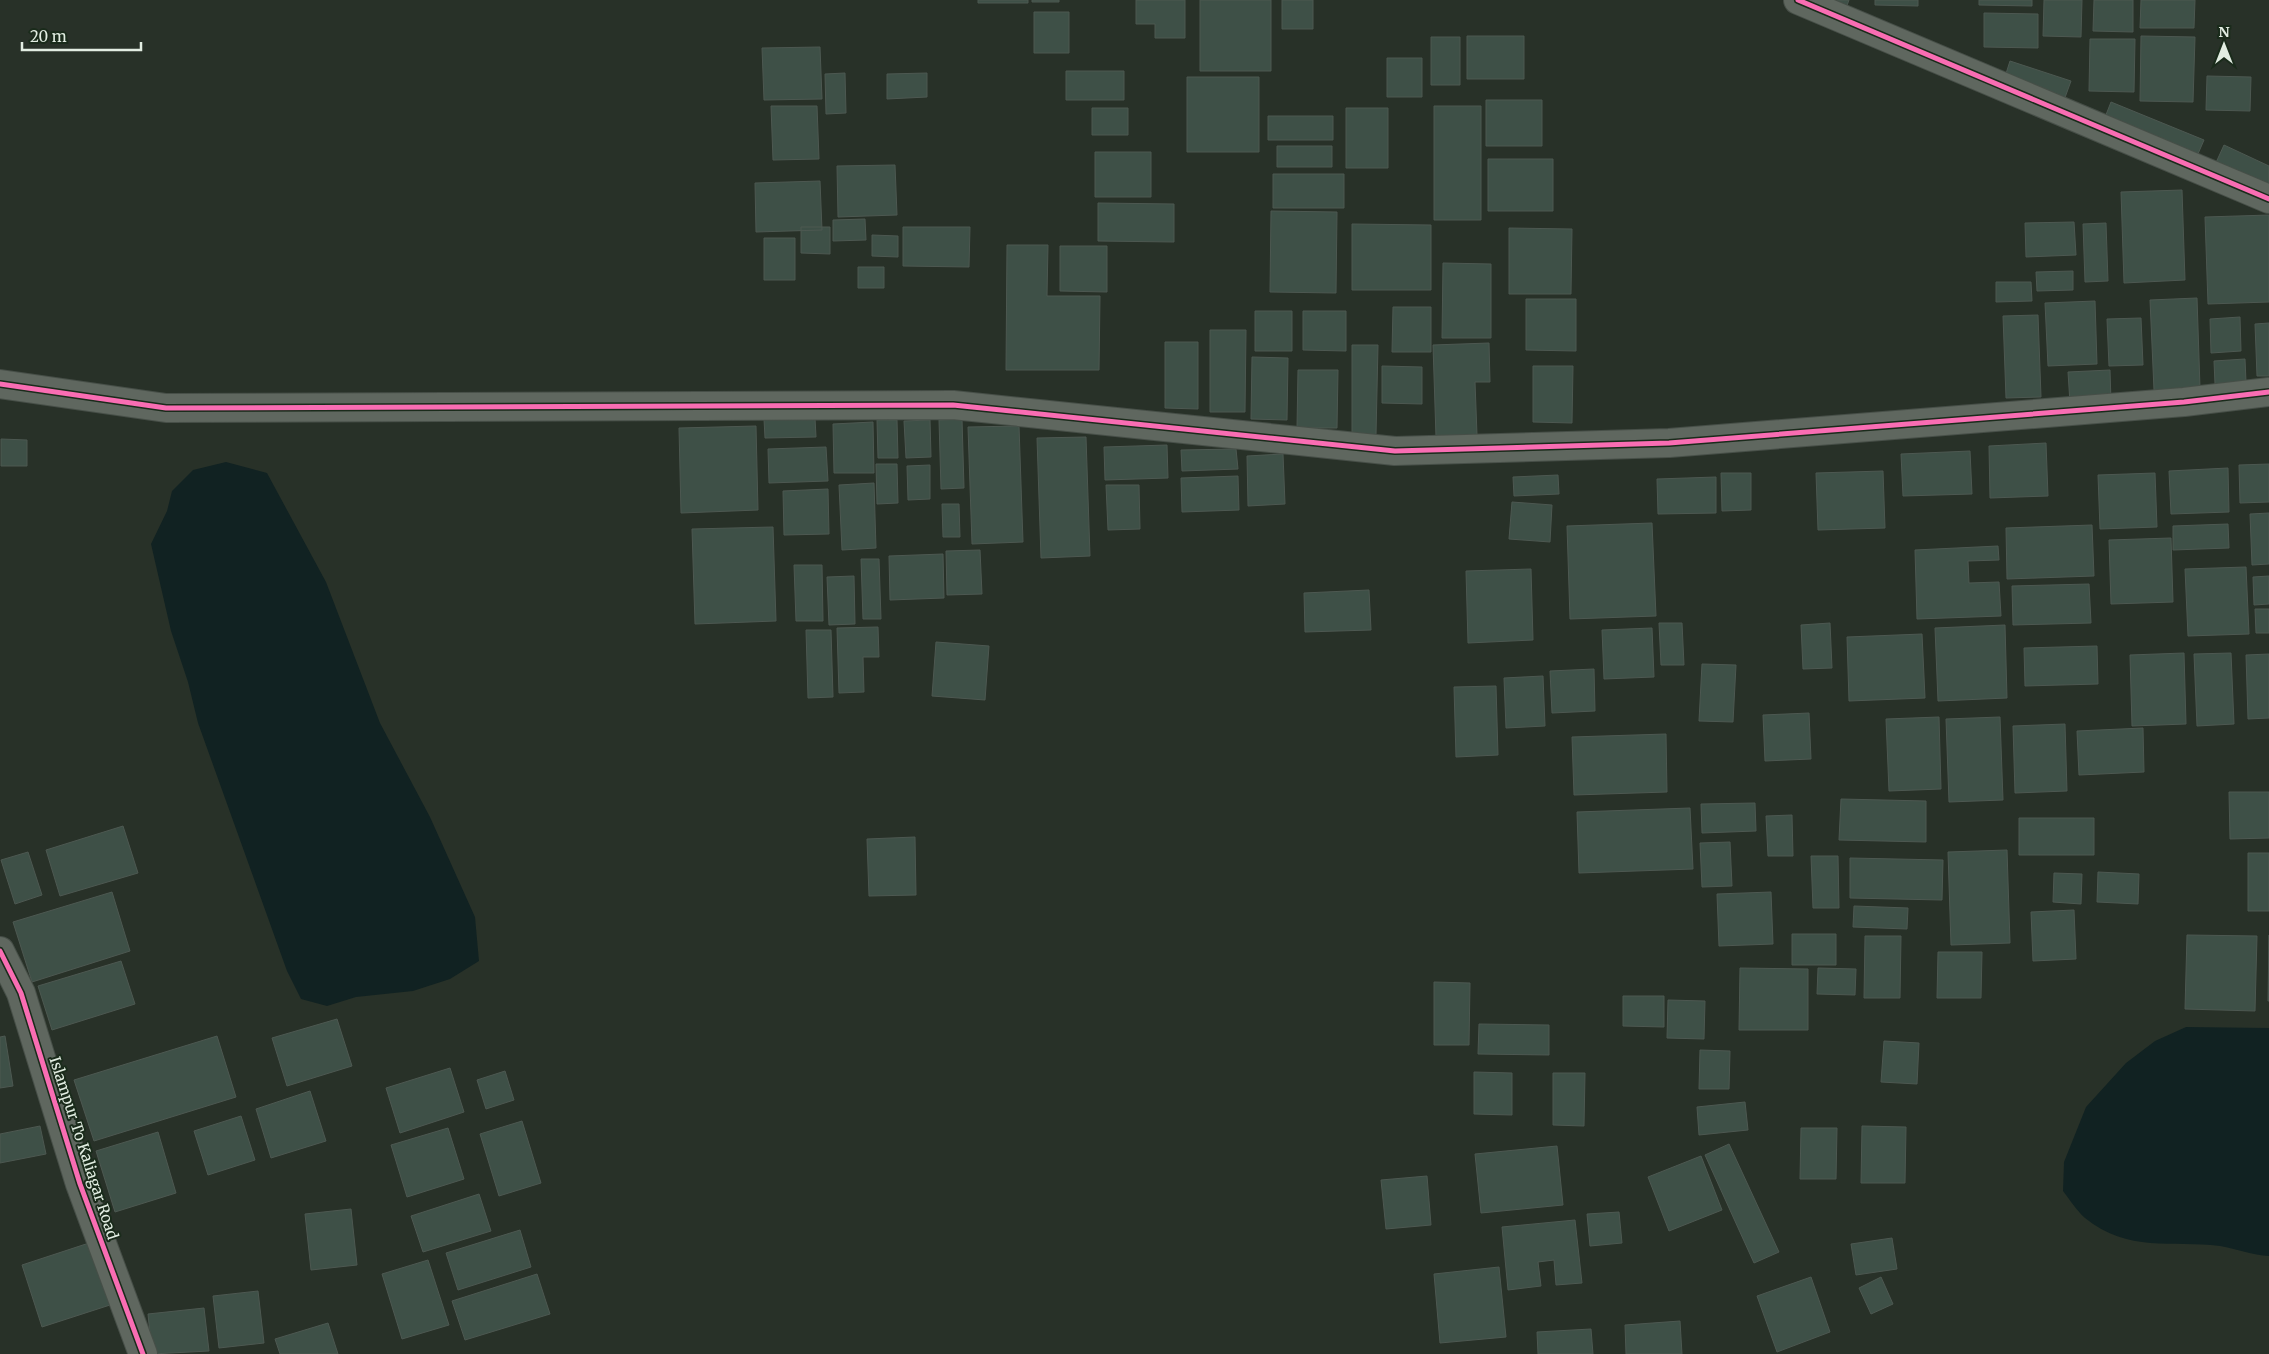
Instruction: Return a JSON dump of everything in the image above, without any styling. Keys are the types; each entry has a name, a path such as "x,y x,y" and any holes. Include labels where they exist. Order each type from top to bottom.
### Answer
{"street":[{"path":"1798,0 2269,199"},
{"path":"0,384 166,408 953,405 1395,450 1669,443 2174,403 2269,392"},
{"name":"Islampur To Kaliagar Road","path":"0,952 20,993 80,1184 143,1354"}],"shaded area":[{"path":"226,462 267,473 326,582 380,723 430,817 475,917 479,961 450,979 413,991 356,997 327,1006 301,999 287,971 198,723 188,682 171,631 151,544 167,511 172,491 193,470"},
{"path":"2186,1027 2269,1028 2269,1256 2220,1246 2150,1243 2117,1236 2101,1229 2085,1218 2063,1191 2064,1162 2086,1107 2126,1063 2155,1041"}],"building":[{"path":"978,0 1028,0 1028,3 978,3"},
{"path":"1032,0 1059,0 1059,2 1032,2"},
{"path":"1136,0 1185,0 1185,38 1155,38 1155,24 1136,24"},
{"path":"1200,0 1271,0 1271,71 1200,71"},
{"path":"1282,0 1313,0 1313,29 1282,29"},
{"path":"1813,0 1849,0 1845,11"},
{"path":"1875,0 1918,0 1918,6 1875,5"},
{"path":"1979,0 2032,0 2032,6 1979,5"},
{"path":"2044,0 2082,0 2081,37 2043,36"},
{"path":"2094,0 2133,0 2133,32 2093,31"},
{"path":"2141,0 2195,0 2194,28 2140,28"},
{"path":"1034,12 1069,12 1069,53 1034,53"},
{"path":"1984,13 2038,14 2038,48 1984,47"},
{"path":"1467,36 1524,36 1524,79 1467,79"},
{"path":"2141,36 2195,37 2193,102 2140,101"},
{"path":"1431,37 1460,37 1460,85 1431,85"},
{"path":"2090,39 2135,39 2134,92 2089,91"},
{"path":"820,47 822,99 764,100 762,48"},
{"path":"1387,58 1422,58 1422,97 1387,97"},
{"path":"2010,61 2071,81 2063,103 2003,83"},
{"path":"1066,71 1124,71 1124,100 1066,100"},
{"path":"845,73 846,113 826,114 825,74"},
{"path":"927,73 927,97 887,99 887,74"},
{"path":"2207,76 2251,77 2250,111 2206,110"},
{"path":"1187,77 1259,77 1259,152 1187,152"},
{"path":"1486,100 1542,100 1542,146 1486,146"},
{"path":"2111,102 2204,140 2194,163 2102,125"},
{"path":"771,106 817,106 819,159 773,160"},
{"path":"1434,106 1481,106 1481,220 1434,220"},
{"path":"1092,108 1128,108 1128,135 1092,135"},
{"path":"1346,108 1388,108 1388,168 1346,168"},
{"path":"1268,116 1333,116 1333,140 1268,140"},
{"path":"2224,145 2269,166 2269,193 2214,167"},
{"path":"1277,146 1332,146 1332,167 1277,167"},
{"path":"1095,152 1151,152 1151,197 1095,197"},
{"path":"1488,159 1553,159 1553,211 1488,211"},
{"path":"895,165 897,215 838,217 837,166"},
{"path":"1273,174 1344,174 1344,208 1273,208"},
{"path":"820,181 822,230 756,232 755,183"},
{"path":"2182,190 2185,280 2124,283 2121,192"},
{"path":"1098,203 1174,204 1174,242 1098,241"},
{"path":"1271,211 1337,212 1336,293 1270,292"},
{"path":"2269,215 2269,302 2208,304 2205,217"},
{"path":"865,219 866,240 833,241 833,220"},
{"path":"2074,222 2076,255 2026,257 2025,223"},
{"path":"2106,223 2108,281 2085,282 2083,224"},
{"path":"1352,224 1431,225 1431,290 1352,290"},
{"path":"801,227 830,227 830,254 801,253"},
{"path":"903,227 970,227 969,267 903,266"},
{"path":"1509,228 1572,229 1571,294 1509,294"},
{"path":"872,235 898,236 898,257 872,256"},
{"path":"764,238 795,238 795,280 764,280"},
{"path":"1007,245 1048,245 1047,296 1100,296 1099,370 1006,370"},
{"path":"1060,246 1107,246 1107,292 1060,291"},
{"path":"1443,263 1491,264 1491,338 1442,338"},
{"path":"858,267 884,267 884,288 858,288"},
{"path":"2073,271 2073,290 2037,291 2036,272"},
{"path":"1996,282 2031,282 2032,301 1996,302"},
{"path":"2197,298 2200,388 2154,390 2150,300"},
{"path":"1526,299 1576,299 1576,351 1526,350"},
{"path":"2095,301 2097,364 2048,366 2045,303"},
{"path":"1393,307 1431,307 1431,352 1392,352"},
{"path":"1255,311 1292,311 1292,351 1255,351"},
{"path":"1303,311 1346,311 1346,351 1303,350"},
{"path":"2038,315 2041,397 2006,398 2003,316"},
{"path":"2240,317 2241,351 2211,353 2210,319"},
{"path":"2141,318 2143,365 2109,366 2107,319"},
{"path":"2269,323 2269,376 2257,376 2255,324"},
{"path":"1210,330 1246,330 1245,412 1210,412"},
{"path":"1165,342 1198,342 1198,409 1165,408"},
{"path":"1489,343 1490,382 1475,382 1477,435 1436,437 1433,345"},
{"path":"1352,345 1378,345 1376,435 1352,435"},
{"path":"1252,357 1288,358 1287,420 1251,419"},
{"path":"2245,359 2246,382 2215,384 2214,361"},
{"path":"1382,366 1422,367 1422,404 1382,403"},
{"path":"1533,366 1573,366 1572,423 1533,422"},
{"path":"1298,370 1338,370 1337,428 1297,428"},
{"path":"2110,370 2111,402 2070,403 2068,372"},
{"path":"815,418 816,437 765,438 764,419"},
{"path":"962,419 964,488 941,489 939,420"},
{"path":"877,420 897,420 898,458 878,458"},
{"path":"930,420 931,457 906,458 904,421"},
{"path":"873,422 874,473 834,473 833,424"},
{"path":"756,426 758,510 681,513 679,428"},
{"path":"1019,426 1023,542 972,544 968,427"},
{"path":"1086,437 1090,556 1041,558 1037,438"},
{"path":"1,439 27,440 27,466 1,466"},
{"path":"2046,443 2048,496 1990,498 1989,446"},
{"path":"1167,445 1168,478 1105,480 1104,447"},
{"path":"826,447 828,481 769,483 768,449"},
{"path":"1236,449 1238,469 1182,471 1181,450"},
{"path":"1970,451 1972,494 1903,496 1901,454"},
{"path":"1283,454 1285,504 1248,506 1247,456"},
{"path":"876,464 897,464 898,503 877,504"},
{"path":"2269,464 2269,502 2240,503 2239,465"},
{"path":"930,465 930,499 908,500 907,466"},
{"path":"2228,468 2229,512 2171,514 2169,471"},
{"path":"1883,471 1885,528 1818,530 1816,473"},
{"path":"1721,473 1751,473 1751,510 1722,511"},
{"path":"2155,473 2157,527 2100,529 2098,475"},
{"path":"1558,475 1559,494 1514,496 1513,477"},
{"path":"1238,476 1239,510 1182,512 1181,478"},
{"path":"1716,477 1716,513 1658,514 1657,479"},
{"path":"874,483 876,548 842,550 839,485"},
{"path":"1106,485 1139,485 1140,529 1108,530"},
{"path":"828,489 829,534 784,535 783,491"},
{"path":"1512,502 1552,505 1550,542 1509,539"},
{"path":"942,504 959,504 960,537 943,537"},
{"path":"2269,513 2269,564 2252,565 2250,514"},
{"path":"1652,523 1656,616 1570,619 1567,526"},
{"path":"2228,524 2229,548 2173,550 2173,526"},
{"path":"2092,525 2094,576 2007,579 2006,528"},
{"path":"773,527 776,621 695,624 692,529"},
{"path":"2171,538 2173,602 2111,604 2109,540"},
{"path":"1998,546 1999,560 1968,561 1969,583 1999,582 2001,616 1917,619 1915,550"},
{"path":"980,550 982,594 947,595 946,551"},
{"path":"943,554 944,598 890,600 889,556"},
{"path":"861,559 879,559 881,619 863,619"},
{"path":"794,565 822,565 823,621 796,621"},
{"path":"2246,567 2249,634 2188,636 2185,569"},
{"path":"1531,569 1533,640 1468,643 1466,571"},
{"path":"854,576 855,624 829,625 827,577"},
{"path":"2269,576 2269,604 2254,605 2253,577"},
{"path":"2089,584 2091,623 2013,625 2012,586"},
{"path":"1369,590 1371,630 1305,632 1304,593"},
{"path":"2255,609 2269,609 2269,633 2256,633"},
{"path":"1659,623 1682,623 1684,665 1661,665"},
{"path":"1830,623 1832,668 1803,669 1801,625"},
{"path":"2005,625 2007,698 1938,701 1935,628"},
{"path":"878,627 879,657 863,657 864,692 839,693 837,628"},
{"path":"1652,628 1654,677 1604,679 1602,630"},
{"path":"806,630 831,630 833,697 808,698"},
{"path":"1922,634 1925,698 1849,701 1847,637"},
{"path":"936,642 989,646 985,700 932,696"},
{"path":"2097,646 2098,684 2025,686 2024,648"},
{"path":"2184,653 2186,724 2132,726 2130,655"},
{"path":"2231,653 2234,724 2197,726 2194,654"},
{"path":"2269,654 2269,718 2248,719 2246,655"},
{"path":"1702,664 1736,665 1733,722 1699,721"},
{"path":"1594,669 1595,711 1552,713 1550,671"},
{"path":"1543,676 1545,726 1506,728 1504,678"},
{"path":"1496,686 1498,755 1456,757 1454,687"},
{"path":"1809,713 1811,759 1765,761 1763,715"},
{"path":"1939,717 1941,789 1889,791 1886,719"},
{"path":"2000,717 2003,800 1949,802 1946,719"},
{"path":"2065,724 2067,791 2015,793 2013,726"},
{"path":"2143,728 2144,772 2079,775 2077,731"},
{"path":"1666,734 1667,792 1574,795 1572,737"},
{"path":"2229,792 2269,792 2269,838 2230,839"},
{"path":"1841,799 1926,801 1926,842 1839,840"},
{"path":"1755,803 1756,831 1702,833 1701,804"},
{"path":"1690,808 1693,869 1579,873 1577,812"},
{"path":"1792,815 1793,856 1768,856 1766,816"},
{"path":"2019,818 2094,818 2094,855 2019,855"},
{"path":"123,826 138,873 60,896 46,850"},
{"path":"915,837 916,895 869,896 867,839"},
{"path":"1730,842 1732,886 1702,887 1700,843"},
{"path":"2007,850 2010,943 1951,945 1948,852"},
{"path":"28,852 42,895 15,904 1,860"},
{"path":"2248,853 2269,853 2269,911 2248,911"},
{"path":"1811,856 1838,856 1839,908 1813,908"},
{"path":"1850,858 1943,860 1942,900 1850,898"},
{"path":"2098,872 2139,874 2138,904 2097,902"},
{"path":"2054,873 2082,874 2081,904 2053,902"},
{"path":"112,892 130,951 32,982 13,922"},
{"path":"1771,892 1773,944 1719,946 1717,894"},
{"path":"1854,906 1908,908 1907,929 1853,927"},
{"path":"2074,910 2076,959 2033,961 2031,912"},
{"path":"1792,934 1836,934 1836,965 1792,965"},
{"path":"2187,935 2257,936 2255,1011 2185,1009"},
{"path":"2269,935 2269,1001 2268,1001"},
{"path":"1865,936 1901,936 1900,998 1864,998"},
{"path":"1938,952 1982,952 1981,998 1937,998"},
{"path":"121,961 135,1004 52,1030 38,986"},
{"path":"1740,968 1808,969 1808,1030 1739,1030"},
{"path":"1818,968 1856,969 1855,995 1817,994"},
{"path":"1434,982 1470,983 1469,1045 1434,1045"},
{"path":"1623,996 1664,996 1664,1027 1623,1026"},
{"path":"1668,1000 1705,1001 1704,1039 1667,1038"},
{"path":"337,1019 352,1066 287,1086 272,1038"},
{"path":"1479,1024 1549,1025 1549,1055 1478,1054"},
{"path":"5,1036 13,1086 0,1088 0,1037"},
{"path":"217,1036 236,1097 94,1141 74,1080"},
{"path":"1884,1041 1919,1043 1917,1084 1881,1082"},
{"path":"1700,1050 1730,1051 1729,1089 1699,1089"},
{"path":"450,1068 464,1112 400,1133 386,1088"},
{"path":"505,1071 514,1100 486,1109 477,1080"},
{"path":"1474,1072 1512,1073 1512,1115 1474,1114"},
{"path":"1553,1073 1585,1073 1584,1126 1553,1125"},
{"path":"310,1091 326,1141 271,1158 256,1109"},
{"path":"1745,1102 1748,1130 1699,1135 1697,1107"},
{"path":"241,1116 255,1160 208,1175 194,1131"},
{"path":"522,1121 541,1183 499,1196 480,1134"},
{"path":"40,1126 46,1154 0,1163 0,1134"},
{"path":"1862,1126 1906,1127 1905,1183 1861,1183"},
{"path":"448,1128 464,1179 407,1197 391,1145"},
{"path":"1801,1128 1837,1128 1836,1179 1800,1179"},
{"path":"158,1132 176,1193 115,1212 96,1151"},
{"path":"1729,1144 1779,1252 1754,1263 1705,1155"},
{"path":"1557,1146 1563,1205 1481,1213 1475,1154"},
{"path":"1701,1156 1722,1210 1669,1231 1648,1177"},
{"path":"1427,1176 1431,1225 1386,1229 1381,1180"},
{"path":"479,1194 491,1231 423,1252 411,1216"},
{"path":"351,1209 357,1265 311,1270 305,1214"},
{"path":"1619,1212 1622,1243 1590,1246 1587,1214"},
{"path":"1575,1220 1582,1283 1556,1285 1554,1260 1538,1262 1541,1286 1508,1290 1502,1227"},
{"path":"520,1230 531,1267 458,1290 446,1253"},
{"path":"1892,1238 1897,1269 1856,1275 1851,1244"},
{"path":"89,1243 110,1305 42,1327 22,1265"},
{"path":"428,1260 449,1325 402,1339 382,1274"},
{"path":"1499,1267 1506,1337 1440,1343 1434,1274"},
{"path":"537,1274 550,1314 465,1340 452,1301"},
{"path":"1811,1277 1830,1332 1777,1352 1757,1296"},
{"path":"1881,1277 1893,1304 1871,1314 1859,1288"},
{"path":"258,1291 264,1343 219,1348 213,1296"},
{"path":"204,1308 209,1351 152,1354 148,1314"},
{"path":"1680,1321 1682,1354 1626,1354 1625,1325"},
{"path":"328,1323 338,1354 280,1354 275,1339"},
{"path":"1591,1329 1593,1354 1538,1354 1537,1332"}],"cycle path":[{"path":"1798,0 2269,199"},
{"path":"0,384 166,408 953,405 1395,451 1669,443 2184,402 2269,392"},
{"path":"0,951 21,993 80,1184 143,1354"}]}
